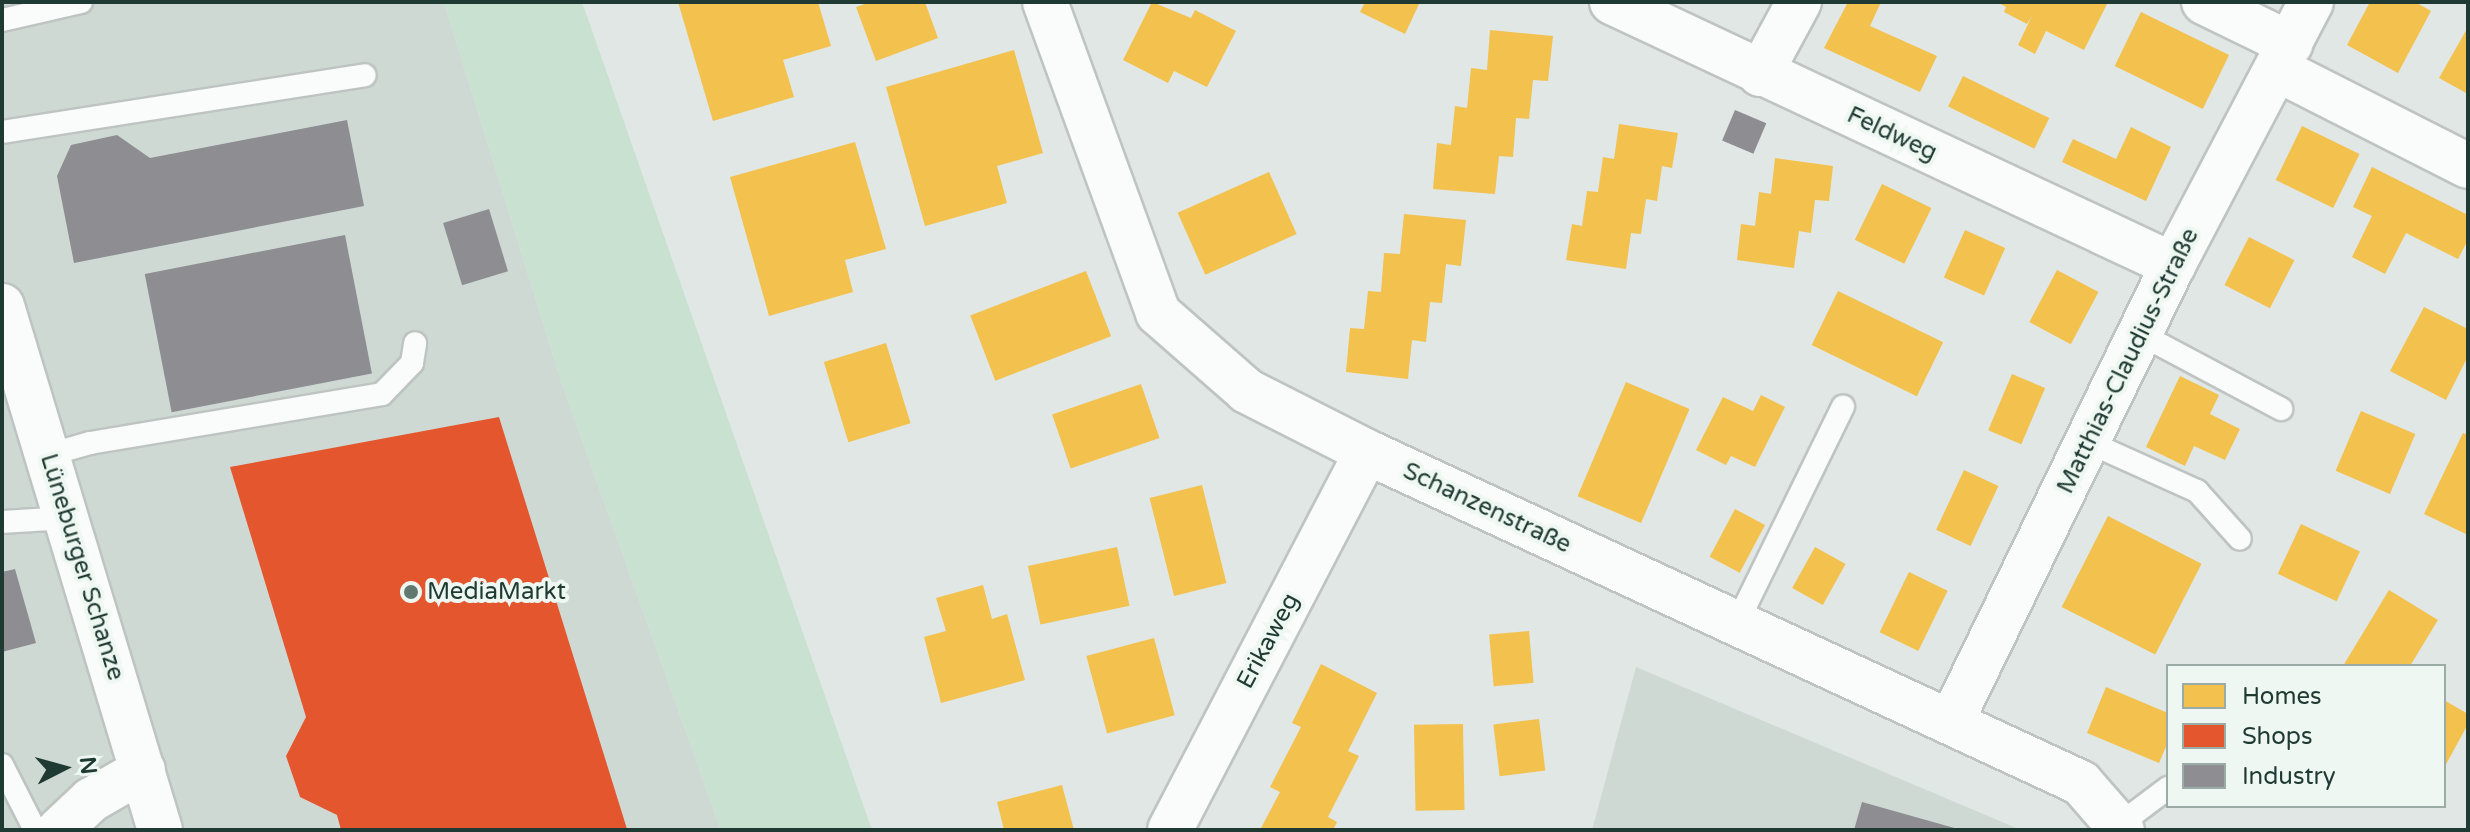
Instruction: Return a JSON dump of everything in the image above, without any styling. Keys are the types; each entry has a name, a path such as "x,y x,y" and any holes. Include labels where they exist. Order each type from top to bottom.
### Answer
{"street":[{"name":"Schanzenstraße","path":"1045,2 1158,313 1247,391 1367,452 2081,783 2117,828"},
{"name":"Feldweg","path":"1612,2 2173,265"},
{"path":"1760,74 1799,2"},
{"path":"2204,2 2284,57 2468,166"},
{"name":"Matthias-Claudius-Straße","path":"1951,722 2173,265 2311,2"},
{"name":"Lüneburger Schanze","path":"2,306 160,830"},
{"name":"Erikaweg","path":"1170,830 1367,452"},
{"path":"59,830 91,800 143,770"}],"lane":[{"path":"2,20 81,2"},
{"path":"2,132 365,75"},
{"path":"2140,334 2281,409"},
{"path":"48,455 90,443 382,394 412,363 415,343"},
{"path":"1737,623 1843,407"},
{"path":"2088,442 2197,491 2240,539"},
{"path":"2,522 68,518"},
{"path":"2,765 35,830"},
{"path":"2117,828 2166,790"}],"shaded area":[{"path":"2,2 444,2 561,381 721,830 2,830"},
{"path":"1636,667 2021,830 1592,830"}],"green space":[{"path":"444,2 582,2 872,830 721,830 561,381"}],"building: Homes":[{"path":"678,2 818,2 831,46 783,60 794,97 713,121"},
{"path":"871,2 925,2 938,38 876,61 856,7"},
{"path":"1152,2 1191,18 1195,10 1236,31 1207,87 1174,71 1168,83 1123,60"},
{"path":"1365,2 1420,2 1405,34 1360,12"},
{"path":"1848,2 1881,2 1870,26 1937,56 1920,92 1824,48"},
{"path":"1997,2 2108,2 2084,50 2046,31 2035,54 2018,45 2032,16 2027,24 2004,12 2006,7"},
{"path":"2370,2 2415,2 2431,11 2398,73 2347,45"},
{"path":"2141,12 2229,55 2203,109 2115,66"},
{"path":"2468,27 2468,94 2439,78"},
{"path":"1490,30 1553,36 1548,81 1533,80 1529,119 1516,118 1513,157 1499,156 1495,194 1433,189 1437,143 1451,145 1455,106 1467,108 1471,68 1487,70"},
{"path":"1014,50 1043,153 997,166 1007,203 925,226 886,87"},
{"path":"1963,76 2049,118 2034,149 1948,107"},
{"path":"1619,124 1678,133 1672,168 1662,166 1657,201 1646,199 1641,234 1631,233 1626,269 1566,260 1572,224 1582,226 1587,191 1598,192 1603,157 1614,159"},
{"path":"2302,126 2360,154 2333,208 2276,180"},
{"path":"2131,127 2171,147 2146,201 2062,162 2073,139 2116,159"},
{"path":"855,142 886,249 845,260 853,292 769,316 730,177"},
{"path":"1775,158 1833,166 1829,201 1815,200 1811,233 1799,231 1794,268 1737,260 1741,224 1755,226 1759,192 1771,194"},
{"path":"2372,167 2468,215 2468,240 2458,259 2406,233 2385,274 2352,257 2372,216 2353,207"},
{"path":"1269,172 1297,234 1205,275 1178,213"},
{"path":"1882,184 1931,208 1904,264 1855,240"},
{"path":"1404,214 1466,220 1461,266 1446,264 1442,303 1430,302 1426,342 1412,340 1408,379 1346,372 1350,328 1364,329 1368,291 1381,292 1384,253 1400,254"},
{"path":"1965,230 2005,248 1984,295 1944,278"},
{"path":"2249,237 2294,260 2270,308 2224,285"},
{"path":"2057,270 2098,292 2071,344 2029,322"},
{"path":"1086,271 1111,336 995,381 970,315"},
{"path":"1838,291 1943,342 1917,396 1812,345"},
{"path":"2424,307 2468,329 2468,356 2446,400 2390,371"},
{"path":"886,343 911,423 848,442 824,362"},
{"path":"2012,374 2045,388 2021,444 1988,430"},
{"path":"2180,376 2219,395 2210,414 2240,429 2225,460 2194,446 2185,466 2146,447"},
{"path":"1626,382 1690,409 1641,523 1578,496"},
{"path":"1141,384 1160,438 1071,468 1052,415"},
{"path":"1761,395 1785,407 1755,467 1731,456 1726,465 1696,450 1723,397 1753,411"},
{"path":"2361,411 2415,434 2390,494 2336,471"},
{"path":"2463,433 2468,435 2468,535 2424,514"},
{"path":"1964,470 1998,486 1971,546 1936,530"},
{"path":"1202,485 1226,583 1174,596 1150,498"},
{"path":"1735,509 1765,525 1740,573 1710,557"},
{"path":"2108,516 2202,564 2155,655 2062,607"},
{"path":"2301,524 2360,551 2337,601 2278,574"},
{"path":"1117,547 1129,606 1040,625 1028,566"},
{"path":"1815,547 1846,564 1823,605 1792,588"},
{"path":"1909,572 1948,591 1918,651 1880,632"},
{"path":"983,585 992,619 1007,614 1025,680 941,703 924,637 946,631 936,598"},
{"path":"2389,590 2438,620 2411,664 2344,664"},
{"path":"1529,631 1534,683 1494,686 1489,634"},
{"path":"1154,638 1175,715 1107,733 1086,656"},
{"path":"1321,664 1377,693 1348,751 1359,756 1328,817 1337,822 1333,830 1260,830 1280,792 1270,787 1301,727 1292,723"},
{"path":"2106,687 2166,712 2166,747 2159,763 2087,733"},
{"path":"2446,701 2468,714 2468,724 2446,764"},
{"path":"1539,719 1545,771 1500,776 1493,725"},
{"path":"1463,724 1465,810 1416,811 1414,725"},
{"path":"1062,785 1074,830 1004,830 997,802"}],"building: Shops":[{"name":"MediaMarkt","path":"499,417 627,829 341,830 337,815 300,797 286,756 306,717 230,467"}],"building: Industry":[{"path":"1735,110 1766,123 1753,154 1722,140"},
{"path":"347,120 364,206 74,263 57,176 71,145 117,135 150,158"},
{"path":"489,209 508,271 462,285 443,223"},
{"path":"345,235 372,373 172,412 145,274"},
{"path":"15,569 36,643 2,652 2,572"},
{"path":"1862,802 1958,829 1958,830 1854,830"}],"place":[{"name":"MediaMarkt","path":"411,592"}]}
